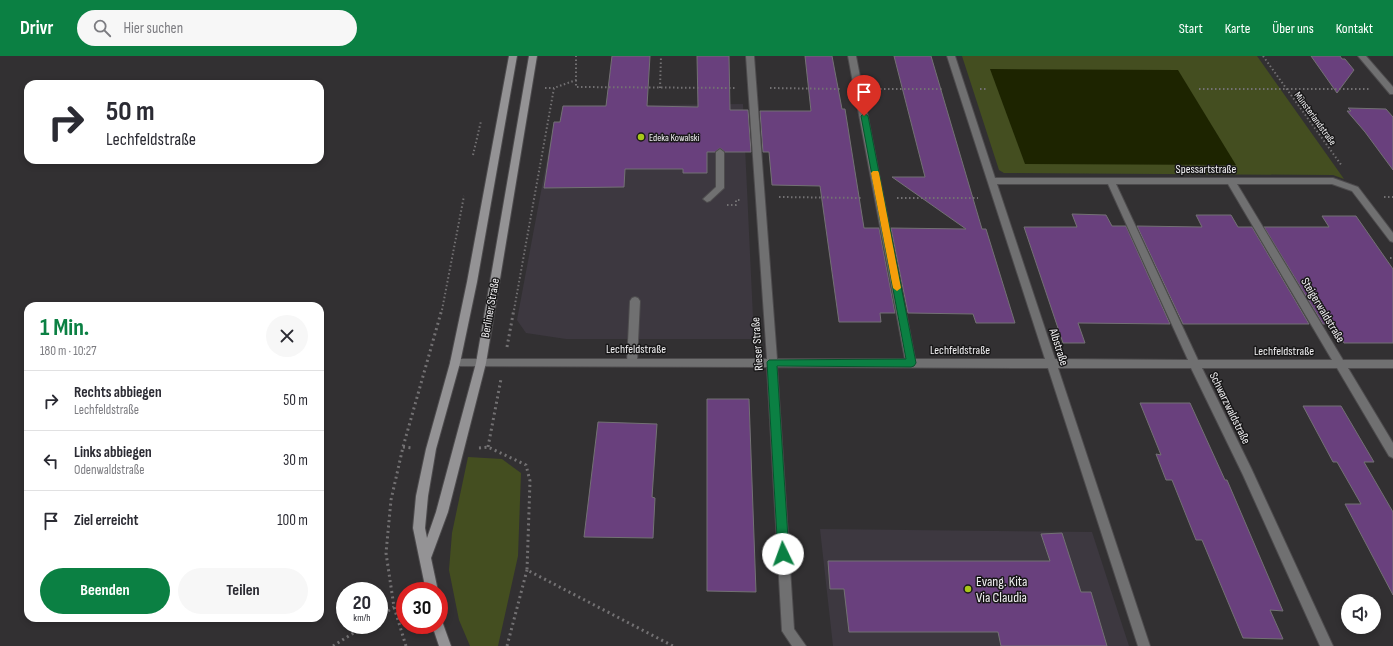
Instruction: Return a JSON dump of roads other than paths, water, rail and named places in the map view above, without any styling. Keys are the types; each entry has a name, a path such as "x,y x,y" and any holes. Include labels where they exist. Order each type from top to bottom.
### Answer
{"street":[{"name":"Berliner Straße","path":"430,582 419,528 422,496 431,448 455,363 472,282 513,56"},
{"name":"Berliner Straße","path":"426,556 444,505 481,363 533,56"},
{"name":"Rieser Straße","path":"750,56 772,362 788,631 800,646"},
{"path":"852,56 911,363"},
{"name":"Albstraße","path":"952,56 1144,646"},
{"path":"1362,56 1392,90"},
{"path":"707,199 720,188 720,152"},
{"name":"Spessartstraße","path":"993,182 1110,180 1333,181 1355,189 1393,239"},
{"name":"Schwarzwaldstraße","path":"1110,180 1194,363 1247,472 1326,646"},
{"name":"Steigerwaldstraße","path":"1231,181 1393,453"},
{"path":"632,362 635,301"},
{"name":"Lechfeldstraße","path":"455,363 772,362 1393,364"},
{"path":"441,634 445,646"}],"place":[{"name":"Edeka Kowalski","path":"641,137"},
{"name":"Evang. Kita Via Claudia","path":"968,589"}]}
